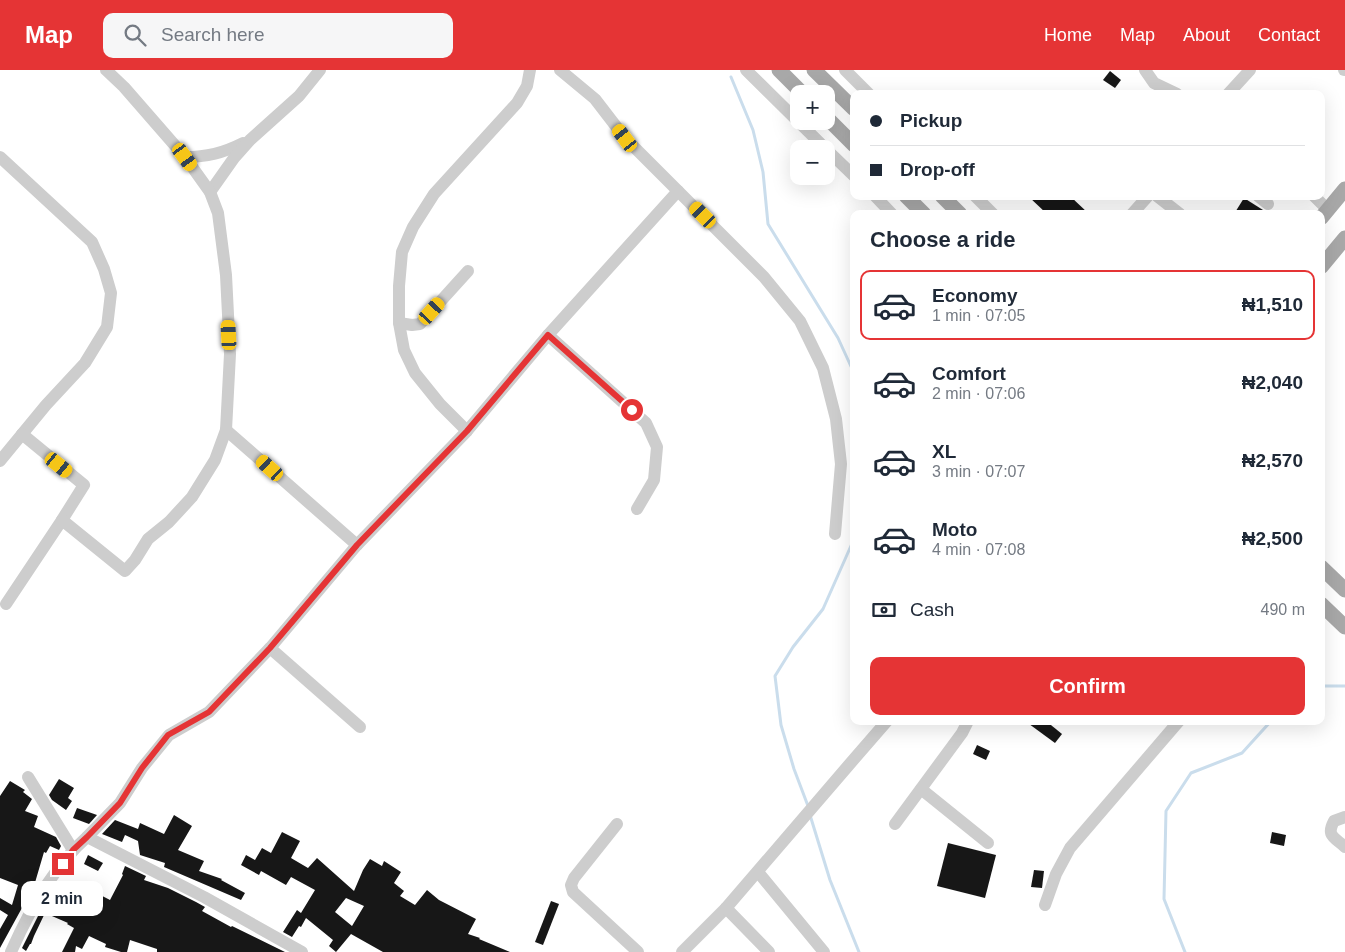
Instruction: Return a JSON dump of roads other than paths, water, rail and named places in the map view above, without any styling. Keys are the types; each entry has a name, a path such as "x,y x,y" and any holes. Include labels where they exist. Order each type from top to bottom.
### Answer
{"main road":[{"path":"779,70 794,85"},
{"path":"814,70 850,105"},
{"path":"835,126 850,140"},
{"path":"1325,214 1345,189"},
{"path":"910,200 920,210"},
{"path":"946,200 956,210"},
{"path":"1325,262 1345,238"},
{"path":"1325,571 1345,590"},
{"path":"1325,608 1345,628"}],"street":[{"path":"62,520 125,571 135,560 148,539 169,522 192,497 215,460 226,430 230,354 226,275 218,213 210,192 185,157 124,87 106,70"},
{"path":"210,192 250,140 299,96 320,70"},
{"path":"467,431 440,404 415,373 404,350 399,323 399,286 402,252 413,227 434,194 517,103 527,86 530,70"},
{"path":"560,70 595,99 625,138 764,277 800,322 823,368 836,419 841,464 835,534"},
{"path":"746,70 817,140"},
{"path":"845,70 865,90"},
{"path":"1145,70 1154,83 1169,90"},
{"path":"1232,90 1250,70"},
{"path":"185,157 203,157 228,151 250,140"},
{"path":"0,157 92,242 104,269 111,293 107,327 85,363 46,405 0,460"},
{"path":"835,158 850,172"},
{"path":"11,952 42,892 73,850 120,803 142,768 168,735 209,712 270,648 357,545 467,431 548,335 678,191"},
{"path":"878,200 888,210"},
{"path":"979,200 989,210"},
{"path":"1136,210 1144,200"},
{"path":"1162,200 1175,210"},
{"path":"399,323 420,324 468,271"},
{"path":"548,335 646,423 657,447 654,480 637,509"},
{"path":"226,430 357,545"},
{"path":"6,604 84,485 22,434"},
{"path":"270,648 360,727"},
{"path":"682,952 726,908 758,872 884,725"},
{"path":"895,824 966,725"},
{"path":"1045,905 1056,874 1070,848 1176,725"},
{"path":"28,777 73,850"},
{"path":"921,789 988,843"},
{"path":"1345,817 1334,821 1330,829 1331,835 1345,847"},
{"path":"616,824 574,878 571,885 573,892 638,952"},
{"path":"87,837 204,897 302,952"},
{"path":"758,872 824,952"},
{"path":"726,908 769,952"}],"waterway":[{"path":"731,77 753,130 763,172 768,224 838,338 850,364"},
{"path":"808,806 794,769 781,725 775,676 793,647 823,609 850,548"},
{"path":"1325,686 1345,686"},
{"path":"1185,952 1164,899 1166,811 1191,773 1242,753 1267,725"},
{"path":"810,815 830,880 859,952"}]}
